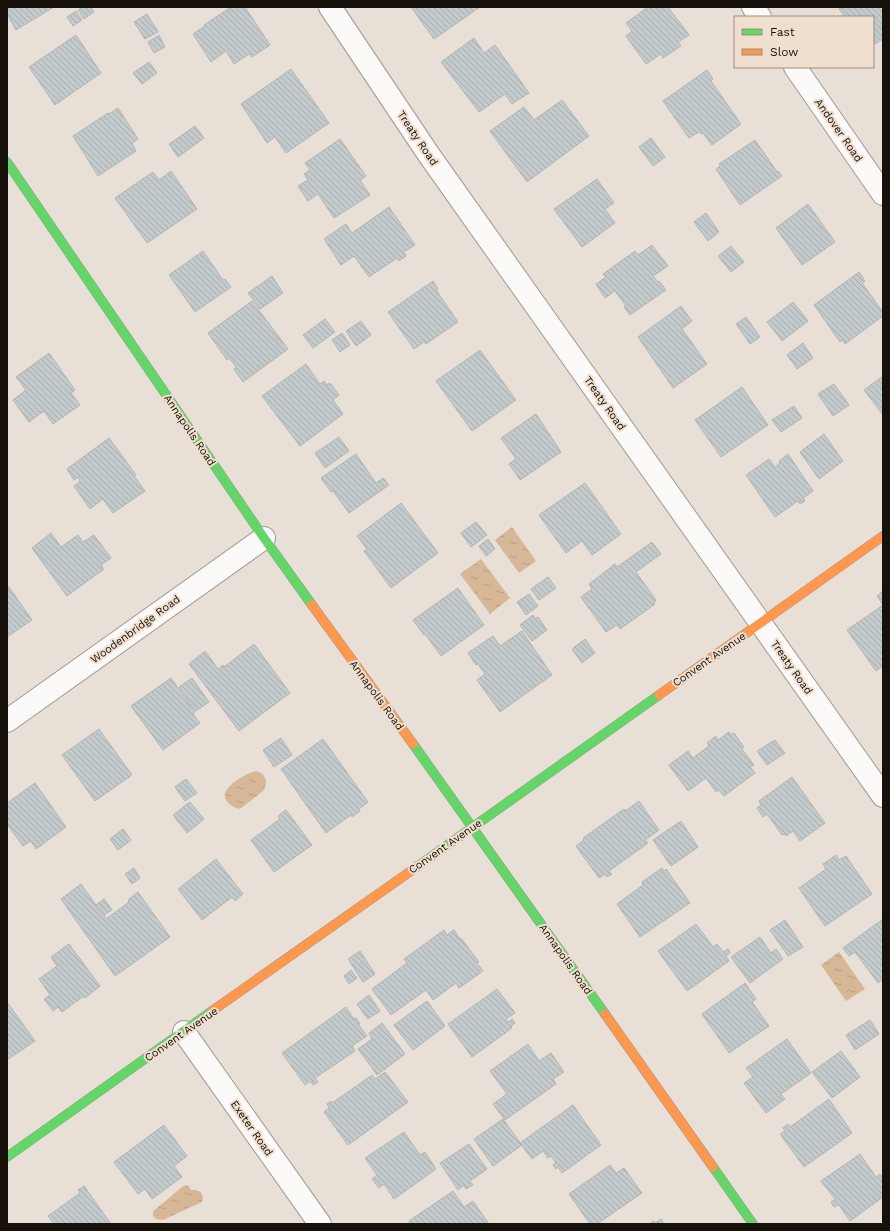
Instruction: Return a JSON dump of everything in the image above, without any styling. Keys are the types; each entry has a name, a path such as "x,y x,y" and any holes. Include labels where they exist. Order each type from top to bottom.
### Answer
{"street":[{"name":"Treaty Road","path":"330,7 429,155 883,796"},
{"path":"753,7 759,16"},
{"name":"Andover Road","path":"796,68 883,194"},
{"name":"Annapolis Road","path":"7,162 264,538 472,826 753,1224"},
{"name":"Convent Avenue","path":"7,1157 883,536"},
{"name":"Woodenbridge Road","path":"7,721 264,538"},
{"name":"Exeter Road","path":"184,1032 320,1224"}],"water":[{"path":"512,527 536,561 519,573 495,540"},
{"path":"481,559 510,598 490,614 460,574"},
{"path":"256,771 262,774 266,779 265,788 263,791 240,809 229,804 225,798 225,794 229,787 242,777"},
{"path":"839,952 865,989 846,1001 821,965"},
{"path":"188,1185 191,1190 201,1192 203,1198 202,1202 163,1220 156,1219 153,1216 153,1211 183,1186"}],"building":[{"path":"7,7 54,7 16,30 7,14"},
{"path":"83,7 91,7 94,12 84,19 78,10"},
{"path":"231,7 245,7 270,45 252,57 249,54 234,64 226,51 211,62 193,34"},
{"path":"411,7 480,7 434,39"},
{"path":"648,7 668,7 689,35 678,42 681,46 663,58 661,54 646,64 626,36 632,31 626,23"},
{"path":"843,7 883,7 883,39 874,44 874,16 844,16 839,9"},
{"path":"76,11 82,20 73,26 67,17"},
{"path":"147,14 158,32 145,39 134,22"},
{"path":"76,35 101,73 55,105 29,67"},
{"path":"159,35 165,47 154,53 148,42"},
{"path":"474,38 484,53 495,45 529,93 512,104 505,94 479,112 441,62"},
{"path":"149,62 157,73 142,84 133,73"},
{"path":"291,69 329,123 286,153 275,137 267,143 241,104"},
{"path":"707,70 713,79 711,81 741,124 712,145 703,133 701,134 699,132 689,138 663,101"},
{"path":"562,100 589,136 527,182 490,131 524,107 534,120"},
{"path":"118,108 138,139 132,143 136,151 98,176 73,136"},
{"path":"195,126 204,138 178,157 169,144"},
{"path":"651,138 665,157 653,166 639,147"},
{"path":"340,139 366,176 360,180 370,195 334,218 318,194 308,201 298,186 308,180 304,174 310,170 305,163"},
{"path":"755,140 777,172 778,171 782,176 740,205 716,169 720,166 719,164"},
{"path":"171,171 197,209 147,243 115,198 153,172 159,180"},
{"path":"597,179 614,203 605,209 615,223 582,247 554,209"},
{"path":"808,204 835,242 802,265 776,228"},
{"path":"389,207 415,245 404,252 406,256 399,261 397,258 369,277 354,256 341,265 324,239 346,224 352,233"},
{"path":"706,213 719,232 708,241 694,222"},
{"path":"652,245 668,266 653,276 666,290 630,315 624,307 626,306 615,291 605,298 596,284 606,277 603,274 635,251 638,255"},
{"path":"731,246 744,262 731,272 718,256"},
{"path":"203,251 223,280 225,279 231,287 195,312 169,275"},
{"path":"859,272 865,281 862,283 883,312 883,316 845,344 842,340 840,342 814,305"},
{"path":"272,276 283,293 260,309 248,293"},
{"path":"433,281 438,289 436,290 458,322 426,344 424,342 414,349 388,312"},
{"path":"252,301 288,349 243,382 234,369 236,367 229,358 227,360 208,333"},
{"path":"793,302 808,321 782,341 767,322"},
{"path":"681,306 692,321 682,329 707,364 673,388 638,337"},
{"path":"746,317 760,337 750,344 736,324"},
{"path":"325,319 335,332 313,348 303,335"},
{"path":"361,321 371,335 356,346 346,331"},
{"path":"342,333 350,345 340,352 332,340"},
{"path":"803,343 813,358 797,369 787,355"},
{"path":"480,350 516,400 472,431 436,381"},
{"path":"49,353 75,390 71,393 80,405 53,424 44,411 29,422 13,400 26,390 16,377"},
{"path":"306,364 320,384 324,381 327,385 330,383 339,395 333,400 343,414 300,446 262,396"},
{"path":"883,376 883,415 864,390"},
{"path":"834,384 849,405 833,416 818,394"},
{"path":"742,387 768,425 721,457 695,420"},
{"path":"794,406 802,418 781,432 772,420"},
{"path":"536,414 561,452 520,480 509,464 516,459 501,438"},
{"path":"824,434 843,461 819,479 800,452"},
{"path":"339,437 349,451 325,468 315,453"},
{"path":"109,438 136,475 134,476 145,491 113,513 103,499 90,509 74,486 80,482 78,477 74,480 67,469"},
{"path":"356,454 376,483 383,478 389,485 349,513 333,491 331,492 321,478"},
{"path":"788,454 813,491 803,498 805,501 800,504 798,501 775,517 746,475 769,459 775,467 780,463 779,461"},
{"path":"585,483 621,534 592,555 582,541 566,553 539,515"},
{"path":"401,503 438,553 391,588 364,551 367,549 357,536"},
{"path":"476,522 487,535 471,547 461,533"},
{"path":"51,533 61,547 78,535 83,542 94,535 111,558 101,565 104,569 67,596 32,548"},
{"path":"488,539 495,549 486,556 479,546"},
{"path":"652,542 661,554 636,572 656,600 654,603 655,604 620,629 617,625 606,632 581,597 592,589 589,584 615,564 617,567"},
{"path":"548,577 556,588 539,600 531,589"},
{"path":"9,587 32,620 7,637 7,588"},
{"path":"458,588 484,625 441,656 413,620"},
{"path":"883,591 883,605 877,596"},
{"path":"529,594 538,606 526,615 517,602"},
{"path":"883,605 883,666 876,671 847,630"},
{"path":"533,615 535,619 538,617 547,630 532,641 520,625"},
{"path":"522,631 552,675 500,712 477,680 485,674 478,664 476,665 468,653 493,636 500,646"},
{"path":"585,639 595,653 582,663 572,649"},
{"path":"254,644 290,693 239,731 189,664 205,651 218,669 223,665 224,667"},
{"path":"171,678 195,712 193,714 200,723 163,750 131,706"},
{"path":"192,678 209,702 196,711 179,687"},
{"path":"99,729 132,775 95,801 62,755"},
{"path":"729,732 731,735 734,733 744,747 742,749 754,765 750,767 755,773 724,796 719,790 716,792 706,778 688,791 669,765 688,751 693,758 709,746 707,743 716,736 718,740"},
{"path":"281,738 292,755 274,767 263,750"},
{"path":"323,739 368,802 352,817 351,815 326,833 281,769"},
{"path":"775,740 785,753 767,765 757,751"},
{"path":"792,777 825,823 800,841 793,831 786,836 784,834 782,835 767,814 763,817 757,808 761,805 759,801"},
{"path":"186,779 197,793 185,801 175,787"},
{"path":"35,783 66,827 36,849 31,841 23,846 7,824 7,803"},
{"path":"639,801 659,830 645,840 648,843 609,871 612,874 607,877 605,874 599,878 576,846 584,840 583,838 624,809 625,811"},
{"path":"190,802 204,819 187,833 173,815"},
{"path":"286,810 312,845 274,872 251,840 280,819 278,816"},
{"path":"681,821 698,847 671,866 653,840"},
{"path":"123,829 131,840 118,850 110,839"},
{"path":"836,855 839,860 846,856 872,894 825,926 799,888 826,869 823,864"},
{"path":"216,859 243,894 235,901 232,897 202,920 178,889"},
{"path":"134,868 140,878 132,884 125,874"},
{"path":"662,868 664,871 666,869 690,903 640,937 617,904 643,885 642,882"},
{"path":"81,884 96,905 104,899 112,910 104,915 106,919 129,902 128,900 138,892 170,937 115,976 61,899"},
{"path":"883,919 883,979 878,983 855,952 849,956 843,948"},
{"path":"785,920 803,947 788,956 770,930"},
{"path":"696,924 713,947 717,944 723,952 728,949 730,953 726,956 729,961 687,991 658,951"},
{"path":"444,930 447,935 454,930 479,962 477,963 483,971 459,988 456,983 433,1000 426,990 391,1015 372,989 407,963 404,959"},
{"path":"760,937 771,953 776,949 783,959 750,983 731,957"},
{"path":"69,944 100,986 85,998 84,996 62,1012 58,1007 53,1011 44,999 50,995 39,979 57,966 51,957"},
{"path":"360,951 375,974 363,982 348,959"},
{"path":"351,970 357,978 349,984 344,976"},
{"path":"745,983 756,999 752,1002 769,1026 729,1053 702,1014"},
{"path":"497,989 515,1013 506,1019 508,1022 512,1019 515,1023 511,1026 512,1028 472,1057 448,1024"},
{"path":"369,995 380,1011 368,1019 357,1004"},
{"path":"427,1001 445,1026 413,1050 394,1025"},
{"path":"7,1002 35,1041 7,1060"},
{"path":"346,1007 354,1019 356,1018 360,1024 358,1024 367,1036 352,1046 355,1051 315,1078 318,1082 313,1085 310,1081 305,1085 282,1053"},
{"path":"870,1020 879,1034 855,1050 846,1035"},
{"path":"382,1023 405,1054 377,1075 358,1049 372,1039 369,1033"},
{"path":"787,1039 811,1073 781,1094 785,1099 766,1113 744,1083 753,1077 746,1068"},
{"path":"528,1044 539,1061 551,1053 564,1072 553,1079 556,1084 505,1120 493,1104 507,1094 490,1071"},
{"path":"841,1051 860,1077 832,1098 812,1072"},
{"path":"385,1072 408,1102 348,1145 324,1112 329,1108 327,1104 331,1101 332,1103 372,1075 375,1079"},
{"path":"829,1099 852,1133 804,1167 780,1134 785,1131 783,1128 788,1124 790,1127"},
{"path":"573,1105 601,1145 562,1173 558,1167 556,1169 553,1165 556,1163 551,1156 548,1158 543,1151 532,1159 520,1143"},
{"path":"503,1119 522,1145 493,1166 474,1139"},
{"path":"164,1125 187,1156 174,1166 182,1177 152,1199 145,1189 138,1194 114,1162"},
{"path":"404,1132 420,1155 425,1152 436,1169 394,1199 384,1184 379,1188 372,1179 377,1175 365,1158"},
{"path":"469,1144 487,1169 470,1181 473,1185 466,1189 464,1185 458,1190 440,1163"},
{"path":"860,1154 876,1177 880,1174 883,1178 883,1197 850,1221 839,1205 834,1207 831,1202 835,1199 821,1181"},
{"path":"610,1165 616,1173 624,1168 642,1193 597,1224 590,1224 569,1194"},
{"path":"84,1186 111,1224 54,1224 48,1216 80,1193 78,1190"},
{"path":"453,1191 464,1207 473,1201 489,1224 410,1224 409,1221"},
{"path":"661,1219 664,1224 649,1224 654,1221 655,1223"}],"traffic: fast":[{"path":"7,162 264,538 312,605"},
{"path":"418,866 659,695"},
{"path":"413,744 605,1014"},
{"path":"7,1157 212,1011"},
{"path":"713,1167 753,1224"}],"traffic: slow":[{"path":"659,695 883,536"},
{"path":"312,605 413,744"},
{"path":"212,1011 418,866"},
{"path":"605,1014 713,1167"}]}
